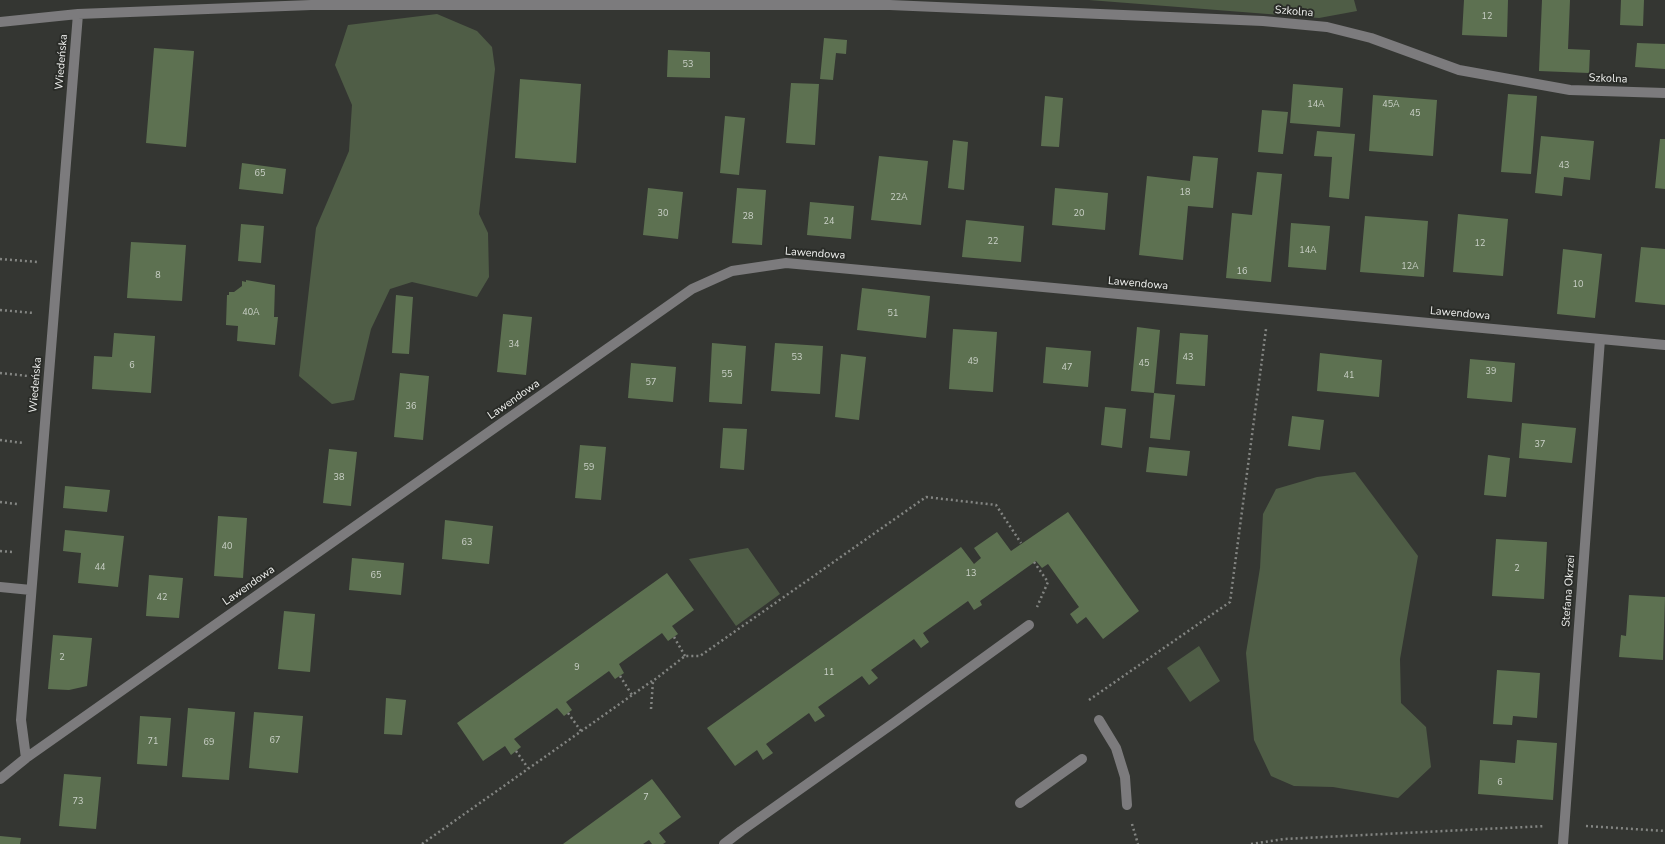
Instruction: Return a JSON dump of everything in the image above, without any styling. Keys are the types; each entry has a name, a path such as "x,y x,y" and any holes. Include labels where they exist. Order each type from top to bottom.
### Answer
{"street":[{"name":"Szkolna","path":"0,22 78,14 311,5 890,5 1263,21 1327,27 1371,38 1459,70 1570,90 1665,93"},
{"name":"Wiedeńska","path":"26,758 21,720 78,14"},
{"name":"Lawendowa","path":"0,779 26,758 692,289 732,271 786,263 1665,345"},
{"name":"Stefana Okrzei","path":"1563,844 1600,339"},
{"path":"0,587 31,590"},
{"path":"724,844 747,826 895,722 1029,625"},
{"path":"1099,720 1116,748 1125,777 1127,805"},
{"path":"1020,803 1082,759"}],"path":[{"path":"0,259 58,264"},
{"path":"1087,702 1230,602 1269,308"},
{"path":"0,310 54,314"},
{"path":"0,373 48,378"},
{"path":"422,844 685,656 700,656 926,497 996,506 1021,543"},
{"path":"1029,625 1048,582 1034,562"},
{"path":"674,637 685,656"},
{"path":"620,676 632,695"},
{"path":"651,709 652,681"},
{"path":"568,713 581,731"},
{"path":"516,751 528,768"},
{"path":"1252,844 1284,839 1564,825 1665,830"}],"green space":[{"path":"1089,0 1354,0 1357,11 1319,18"},
{"path":"437,14 477,31 492,47 495,69 479,214 488,233 489,277 477,297 412,282 390,289 371,329 354,400 332,404 299,376 316,228 349,151 352,105 335,65 348,25"},
{"path":"1355,472 1418,556 1400,659 1401,703 1426,727 1431,767 1398,798 1333,787 1294,786 1271,776 1254,740 1246,653 1260,568 1263,514 1276,489 1317,477"},
{"path":"748,548 780,594 736,626 689,559"},
{"path":"1199,646 1220,681 1190,702 1167,668"}],"building":[{"path":"1464,0 1508,0 1507,37 1462,35"},
{"path":"1542,0 1570,0 1568,49 1590,50 1589,73 1539,71"},
{"path":"1621,0 1644,0 1643,26 1620,25"},
{"path":"824,38 847,40 846,54 836,53 833,80 820,79"},
{"path":"1637,43 1665,44 1665,69 1635,67"},
{"path":"154,48 194,51 186,147 146,143"},
{"path":"668,50 710,52 710,78 667,77"},
{"path":"520,79 581,84 576,163 515,158"},
{"path":"791,83 819,84 815,145 786,143"},
{"path":"1293,84 1343,88 1340,127 1290,123"},
{"path":"1508,94 1537,96 1531,174 1501,172"},
{"path":"1373,95 1437,100 1433,156 1369,151"},
{"path":"1045,96 1063,98 1059,147 1041,146"},
{"path":"1262,110 1288,112 1283,154 1258,152"},
{"path":"725,116 745,118 739,175 720,173"},
{"path":"1317,131 1355,134 1349,199 1329,197 1332,157 1314,156"},
{"path":"1541,136 1594,141 1590,180 1564,177 1562,196 1535,193"},
{"path":"1660,139 1665,139 1665,189 1655,188"},
{"path":"953,140 968,142 964,190 948,188"},
{"path":"879,156 928,161 921,225 871,220"},
{"path":"1193,156 1218,158 1213,208 1188,206 1183,260 1139,255 1147,176 1190,181"},
{"path":"242,163 286,169 283,194 239,189"},
{"path":"1257,172 1282,174 1271,282 1226,278 1232,213 1252,215"},
{"path":"648,188 683,192 678,239 643,235"},
{"path":"737,188 766,190 762,245 732,243"},
{"path":"1055,188 1108,193 1105,230 1052,225"},
{"path":"810,202 854,206 851,239 807,235"},
{"path":"1458,214 1508,219 1503,276 1453,272"},
{"path":"1365,216 1428,221 1424,277 1360,272"},
{"path":"966,220 1024,226 1021,262 962,257"},
{"path":"1291,223 1330,226 1326,270 1288,267"},
{"path":"241,224 264,226 261,263 238,261"},
{"path":"131,242 186,245 182,301 127,298"},
{"path":"1641,247 1665,249 1665,305 1635,302"},
{"path":"1563,249 1602,254 1595,318 1557,314"},
{"path":"246,280 275,285 274,317 278,317 275,345 237,341 238,326 226,325 227,295 229,295 229,292 234,292 242,286 242,281 246,282"},
{"path":"862,288 930,296 926,338 857,330"},
{"path":"396,295 413,297 409,354 392,353"},
{"path":"503,314 532,317 526,375 497,372"},
{"path":"1137,327 1160,330 1154,393 1131,391"},
{"path":"953,329 997,332 993,392 949,389"},
{"path":"114,333 155,336 151,393 92,389 94,356 112,357"},
{"path":"1180,333 1208,335 1205,386 1176,384"},
{"path":"712,343 746,346 742,404 709,402"},
{"path":"775,343 823,346 820,394 771,391"},
{"path":"1046,347 1091,351 1088,387 1043,383"},
{"path":"1320,353 1382,360 1379,397 1317,391"},
{"path":"841,354 866,357 859,420 835,417"},
{"path":"1470,359 1515,363 1512,402 1467,398"},
{"path":"631,363 676,367 673,402 628,398"},
{"path":"400,373 429,376 423,440 394,437"},
{"path":"1154,393 1175,395 1170,440 1150,438"},
{"path":"1105,407 1126,409 1122,448 1101,445"},
{"path":"1292,416 1324,420 1320,450 1288,446"},
{"path":"1522,423 1576,428 1572,463 1519,458"},
{"path":"723,428 747,429 744,470 720,468"},
{"path":"580,445 606,447 601,500 575,498"},
{"path":"1149,447 1190,451 1187,476 1146,472"},
{"path":"329,449 357,452 351,506 323,503"},
{"path":"1488,455 1510,458 1506,497 1484,495"},
{"path":"65,486 110,490 107,512 63,508"},
{"path":"1068,512 1139,611 1103,639 1086,617 1077,624 1070,614 1079,607 1048,564 1042,568 1036,561 980,601 982,605 974,610 968,601 923,633 929,642 921,648 914,639 871,670 878,678 869,685 862,676 818,707 825,716 815,722 809,713 766,744 773,753 763,760 757,750 735,766 707,728 961,547 974,564 981,558 974,548 997,532 1011,551"},
{"path":"218,516 247,518 243,578 214,576"},
{"path":"445,520 493,526 489,564 442,559"},
{"path":"65,530 124,536 118,587 78,583 81,553 63,551"},
{"path":"1496,539 1547,542 1544,599 1492,596"},
{"path":"352,558 404,563 401,595 349,590"},
{"path":"667,573 694,610 672,626 678,634 668,641 662,633 619,664 624,673 615,679 609,671 566,702 572,710 564,716 557,708 514,739 521,747 511,755 505,746 483,761 457,723"},
{"path":"149,575 183,578 179,618 146,616"},
{"path":"1629,595 1665,597 1663,660 1619,657 1621,635 1626,636"},
{"path":"284,611 315,614 310,672 278,669"},
{"path":"53,635 92,638 87,686 69,690 48,689"},
{"path":"1497,670 1540,673 1537,718 1513,716 1512,725 1493,724"},
{"path":"386,698 406,700 402,735 384,734"},
{"path":"188,708 235,712 229,780 182,777"},
{"path":"254,712 303,716 298,773 249,768"},
{"path":"140,716 171,718 167,766 137,764"},
{"path":"1517,740 1557,743 1553,800 1478,794 1480,760 1515,763"},
{"path":"64,774 101,777 96,829 59,826"},
{"path":"652,779 681,817 659,833 666,842 663,844 652,844 649,840 643,844 563,844"},
{"path":"0,836 21,838 20,844 0,844"}]}
